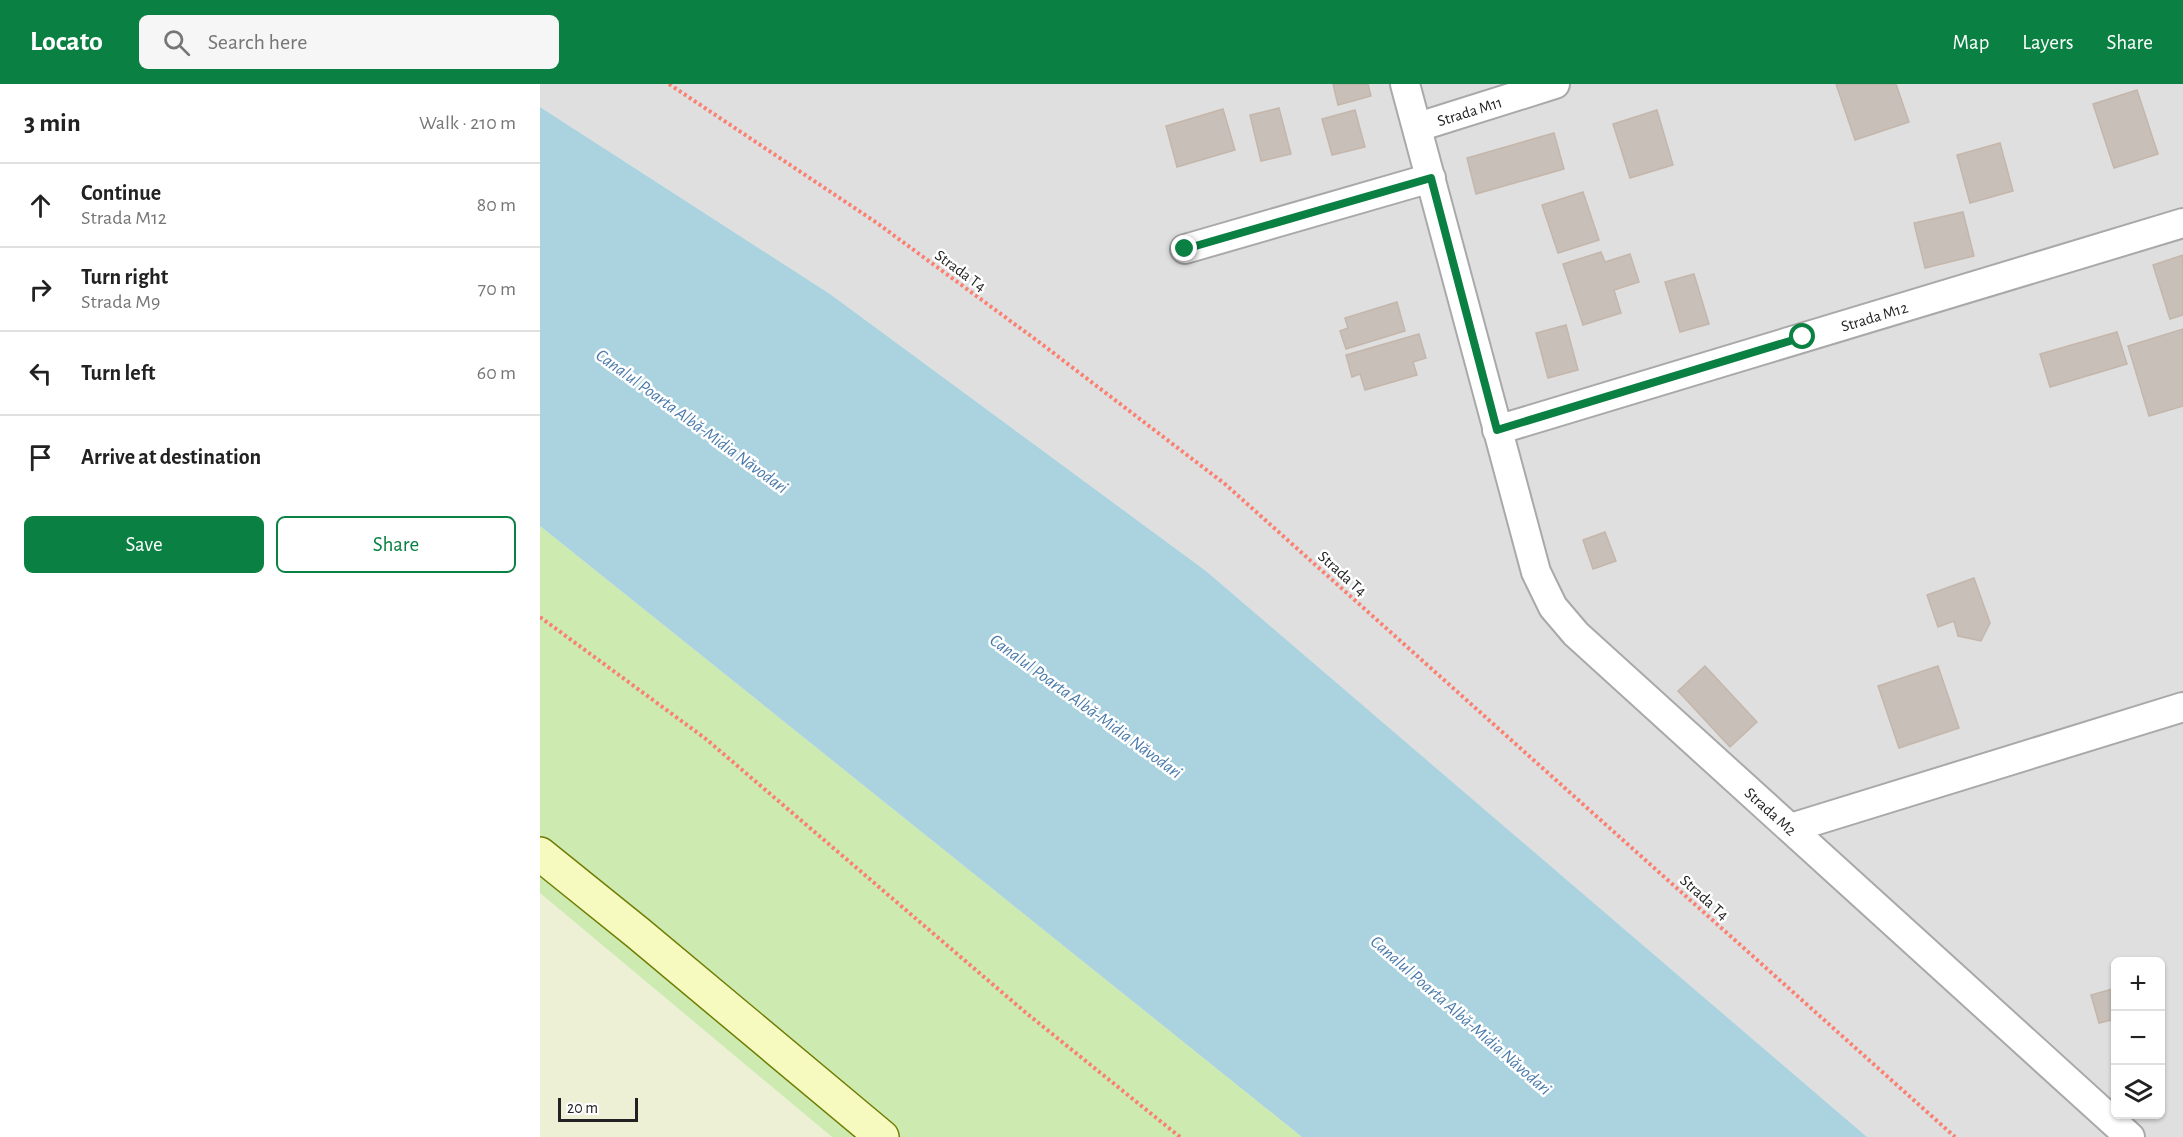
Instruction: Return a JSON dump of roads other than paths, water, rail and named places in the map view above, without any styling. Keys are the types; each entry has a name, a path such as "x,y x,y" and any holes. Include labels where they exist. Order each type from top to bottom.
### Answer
{"main road":[{"path":"540,854 882,1137"}],"street":[{"name":"Strada M2","path":"1405,84 1536,572 1545,593 1559,614 1576,634 2130,1137"},
{"name":"Strada M11","path":"1418,127 1555,84"},
{"path":"1185,249 1431,178"},
{"name":"Strada M12","path":"1497,430 2183,223"},
{"path":"1791,828 2183,707"}],"water":[{"name":"Canalul Poarta Albă-Midia Năvodari","path":"540,107 830,294 1206,571 1867,1137 1302,1137 540,526"}]}
